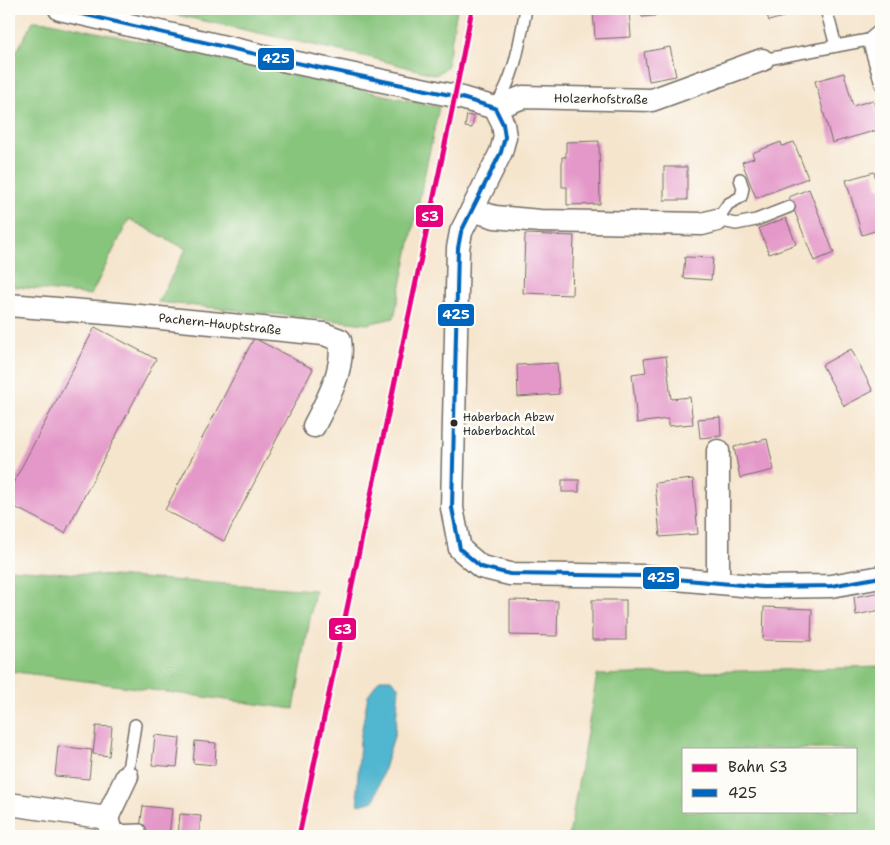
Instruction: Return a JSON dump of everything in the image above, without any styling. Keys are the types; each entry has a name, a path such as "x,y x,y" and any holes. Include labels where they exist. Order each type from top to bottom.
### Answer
{"street":[{"path":"60,9 265,56 455,96 495,108 503,124 505,137 501,152 462,232 458,248 452,508 460,549 481,567 510,574 643,576 763,587 831,586 881,577"},
{"name":"Holzerhofstraße","path":"495,108 523,97 652,100 762,60"},
{"path":"472,210 495,217 540,221 702,224 717,220"},
{"name":"Pachern-Hauptstraße","path":"9,305 103,312 324,334 340,340 342,354 332,388 314,426"},
{"path":"718,451 718,582"},
{"path":"9,804 110,828 127,776"}],"lane":[{"path":"495,108 508,86 514,67 526,9"},
{"path":"826,9 836,46"},
{"path":"762,60 868,40 881,28"},
{"path":"868,40 881,84"},
{"path":"740,179 743,188 741,197 728,204 717,220 736,224 756,220 789,207"},
{"path":"127,776 135,725"},
{"path":"110,828 140,830"}],"green space":[{"path":"150,9 457,9 447,67 436,75 372,58"},
{"path":"33,21 51,22 439,107 394,318 367,324 158,302 186,249 129,219 91,295 9,286 9,66"},
{"path":"9,569 315,590 294,709 9,671"},
{"path":"881,667 881,836 569,836 597,675"}],"water":[{"path":"380,679 391,679 399,687 395,733 374,801 359,805 357,792 360,740 368,695"}],"building":[{"path":"593,9 629,9 631,37 595,39"},
{"path":"641,9 654,9 655,16 642,17"},
{"path":"765,9 803,9 804,11 769,21"},
{"path":"670,47 676,76 649,81 644,52"},
{"path":"844,73 853,106 873,100 881,129 832,143 815,81"},
{"path":"467,115 474,117 472,128 465,127"},
{"path":"599,141 600,204 567,205 567,187 562,187 562,157 566,157 566,142"},
{"path":"781,142 782,146 794,142 808,178 756,198 742,162 754,158 752,153"},
{"path":"664,167 687,167 687,200 664,200"},
{"path":"874,172 878,188 881,187 881,229 862,235 846,180"},
{"path":"809,189 834,253 814,261 789,197"},
{"path":"786,218 796,244 769,254 759,228"},
{"path":"525,234 574,236 572,295 523,293"},
{"path":"685,257 713,258 711,280 683,278"},
{"path":"95,327 156,359 65,533 9,504 9,491"},
{"path":"254,338 313,369 224,541 165,510"},
{"path":"851,349 873,391 844,406 822,365"},
{"path":"666,356 671,399 690,397 693,424 668,426 668,419 637,423 632,374 646,372 644,359"},
{"path":"557,363 559,394 518,397 517,365"},
{"path":"720,417 721,436 700,438 698,419"},
{"path":"767,439 774,470 740,478 734,447"},
{"path":"693,479 698,534 660,537 655,483"},
{"path":"562,480 579,480 579,492 562,492"},
{"path":"881,592 881,610 856,615 854,597"},
{"path":"510,600 558,601 557,636 510,635"},
{"path":"592,600 626,600 626,640 592,640"},
{"path":"764,607 812,609 811,641 763,640"},
{"path":"96,726 112,727 109,756 93,754"},
{"path":"155,735 180,738 177,767 152,765"},
{"path":"195,741 216,743 215,765 193,763"},
{"path":"58,746 92,750 89,779 55,776"},
{"path":"143,806 172,809 169,836 139,836"},
{"path":"180,814 201,816 199,836 178,836"}],"rail line":[{"name":"S3","path":"299,836 472,9"}],"transit line":[{"name":"425","path":"60,9 273,58 455,96 495,108 503,124 505,137 501,152 461,232 458,248 452,508 460,549 481,567 510,574 643,576 763,587 831,586 881,577"}],"place":[{"name":"Haberbach Abzw Haberbachtal","path":"454,423"}]}
